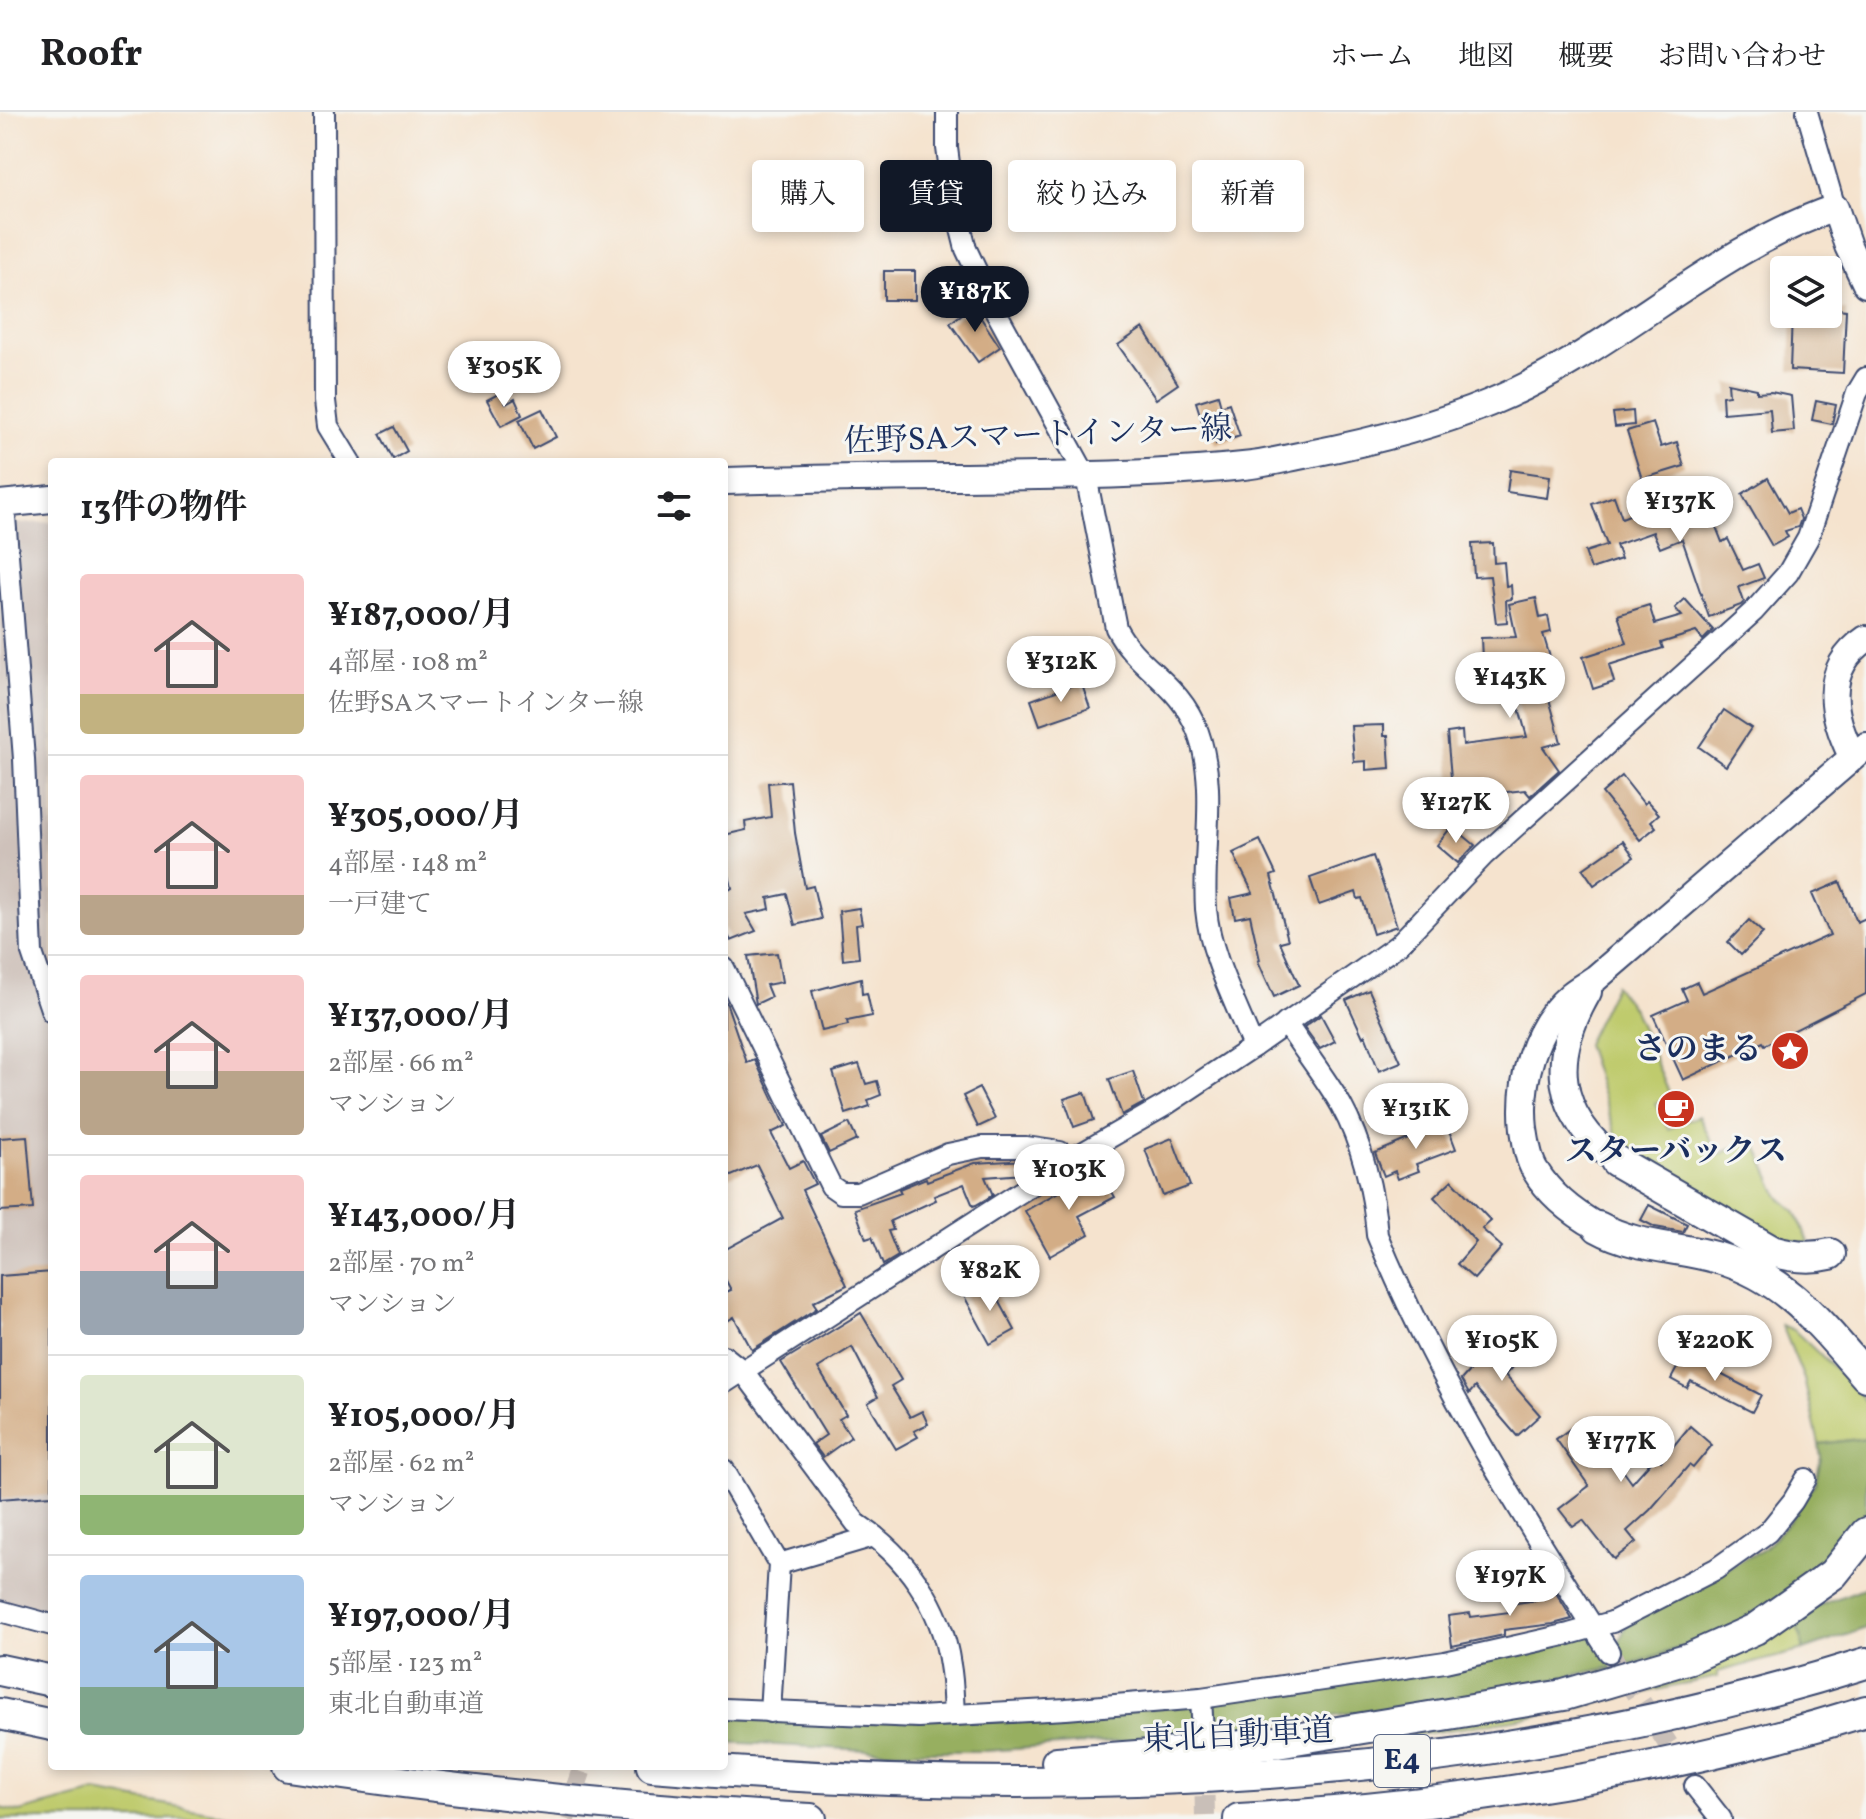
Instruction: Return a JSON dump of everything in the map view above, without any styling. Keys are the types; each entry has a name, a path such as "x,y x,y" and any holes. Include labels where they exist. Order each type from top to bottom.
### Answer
{"highway":[{"path":"1616,1161 1772,1251 1805,1258 1830,1254"},
{"path":"1598,1227 1614,1236 1652,1247 1716,1257 1767,1277 1789,1294 1866,1376"},
{"path":"928,1780 1040,1764 1277,1742 1564,1695 1690,1658 1755,1629 1833,1574 1866,1533"},
{"name":"東北自動車道","path":"707,1770 818,1778 1040,1782 1177,1778 1382,1763 1517,1744 1666,1717 1803,1683 1866,1663"},
{"path":"0,1670 48,1680"},
{"name":"E4","path":"1239,1819 1370,1810 1586,1779 1742,1746 1866,1711"},
{"path":"0,1714 48,1724"},
{"path":"315,1770 615,1807 811,1819"}],"main road":[{"name":"佐野SAスマートインター線","path":"728,481 835,477 1086,476 1246,466 1358,444 1442,421 1492,402 1590,350 1737,254 1796,222 1835,208"},
{"path":"1835,208 1866,284"},
{"path":"2,504 48,499"},
{"path":"1598,1227 1579,1217 1555,1196 1534,1168 1526,1142 1522,1109 1523,1080 1547,1024 1569,996 1596,978 1859,751 1839,729 1834,707 1835,687 1847,658 1866,639"},
{"path":"1596,978 1569,1028 1562,1060 1566,1093 1580,1122 1593,1143 1616,1161"}],"street":[{"path":"324,112 325,401 328,426 348,458"},
{"path":"947,112 947,148 954,201 966,249 994,308 1086,476 1116,628 1125,646 1184,701 1203,747 1207,801 1206,911 1213,946 1253,1047"},
{"path":"1807,112 1835,208"},
{"path":"728,1380 1072,1159 1164,1106 1398,945 1484,855 1754,611 1788,573 1808,538 1857,393 1866,378"},
{"path":"2,504 24,759 32,953 48,1000"},
{"path":"728,976 831,1186 841,1193 858,1193 948,1154 982,1147 1026,1147 1060,1152 1072,1159"},
{"path":"1286,1023 1346,1117 1356,1139 1377,1235 1391,1271 1452,1394 1498,1476 1609,1652"},
{"path":"728,1359 743,1371 856,1523 874,1536 920,1584 936,1615 951,1665 954,1715"},
{"path":"728,1477 779,1564 770,1712"},
{"path":"728,1709 918,1717 1066,1709 1201,1698 1445,1662 1612,1622 1716,1569 1768,1532 1806,1479"},
{"path":"779,1564 874,1536"},
{"path":"0,1611 48,1624"},
{"path":"1201,1698 1203,1734"},
{"path":"1695,1786 1721,1819"}],"shaded area":[{"path":"48,522 48,1611 0,1600 0,524"}],"green space":[{"path":"1615,985 1634,1010 1670,1095 1656,1103 1668,1129 1699,1116 1718,1155 1754,1139 1779,1197 1795,1211 1810,1244 1774,1237 1645,1165 1618,1141 1586,1044"},
{"path":"1782,1325 1794,1330 1857,1390 1866,1404 1866,1438 1819,1444 1804,1379"},
{"path":"1866,1438 1866,1520 1790,1596 1709,1638 1640,1661 1427,1703 1145,1740 986,1751 884,1751 728,1742 728,1713 1148,1709 1590,1635 1608,1659 1623,1655 1619,1643 1626,1625 1632,1619 1764,1549 1789,1521 1815,1483 1821,1458 1819,1444"},
{"path":"1866,1587 1866,1628 1804,1650 1794,1615"},
{"path":"1794,1615 1804,1650 1717,1672 1717,1677 1531,1717 1397,1738 1397,1733"},
{"path":"96,1792 248,1819 0,1819 0,1808 19,1812"}],"building":[{"path":"884,271 915,271 915,300 884,300"},
{"path":"973,306 1000,347 978,362 950,323"},
{"path":"1842,310 1846,310 1843,373 1790,370 1792,328 1842,328"},
{"path":"1143,328 1178,384 1156,399 1118,345"},
{"path":"1728,383 1757,389 1757,393 1791,396 1794,431 1772,433 1770,409 1723,413 1722,396 1729,395"},
{"path":"500,393 506,404 515,399 522,415 501,426 487,400"},
{"path":"1218,395 1221,406 1229,403 1240,436 1216,444 1211,428 1205,430 1196,402"},
{"path":"1816,401 1836,405 1832,424 1812,420"},
{"path":"542,409 556,437 533,449 519,420"},
{"path":"1633,411 1634,425 1615,427 1613,413"},
{"path":"1653,423 1661,447 1677,442 1684,466 1642,479 1627,431"},
{"path":"394,427 407,451 392,458 380,434"},
{"path":"1510,470 1550,476 1547,498 1507,492"},
{"path":"1768,478 1788,513 1797,509 1801,519 1798,527 1785,531 1788,537 1772,546 1742,494"},
{"path":"1700,486 1722,542 1728,539 1743,570 1758,564 1764,578 1739,587 1744,602 1741,605 1709,617 1682,539 1660,548 1653,532 1616,545 1621,559 1591,569 1585,552 1607,545 1592,504 1614,496 1622,518"},
{"path":"1493,543 1494,563 1504,562 1506,586 1511,585 1512,599 1506,600 1507,622 1496,623 1490,576 1474,577 1472,544"},
{"path":"1536,598 1540,618 1548,616 1551,632 1543,634 1553,667 1541,670 1561,742 1543,747 1559,770 1530,796 1525,790 1480,795 1483,818 1455,822 1447,733 1462,731 1463,745 1527,737 1511,679 1483,680 1481,638 1516,637 1509,604"},
{"path":"1685,599 1713,630 1703,640 1696,632 1661,643 1663,648 1609,665 1614,682 1593,689 1583,657 1627,643 1618,615 1649,605 1655,624 1682,616 1675,608"},
{"path":"1081,682 1090,708 1040,725 1031,700"},
{"path":"1724,710 1751,728 1726,766 1699,747"},
{"path":"1384,725 1384,736 1388,736 1390,768 1366,770 1366,761 1354,762 1351,726"},
{"path":"1622,776 1644,804 1647,801 1659,814 1651,821 1656,827 1640,840 1602,793"},
{"path":"790,781 805,888 813,886 821,919 795,925 787,894 768,898 770,909 746,914 756,931 731,941 728,935 728,890 732,888 728,870 728,834 746,830 745,822 771,817 768,783"},
{"path":"1452,826 1475,845 1458,863 1437,845"},
{"path":"1260,840 1276,874 1271,876 1288,940 1280,942 1299,985 1274,997 1258,961 1250,915 1235,918 1231,898 1253,893 1233,853"},
{"path":"1623,841 1634,857 1594,885 1583,869"},
{"path":"1373,856 1397,926 1373,934 1362,898 1358,899 1356,892 1319,905 1310,878"},
{"path":"1840,882 1857,922 1866,918 1866,994 1765,1045 1763,1042 1683,1080 1653,1015 1687,1000 1682,989 1697,982 1702,993 1830,935 1812,894"},
{"path":"859,908 862,924 856,925 859,958 843,960 839,911"},
{"path":"1749,920 1763,933 1741,955 1728,942"},
{"path":"777,953 782,982 766,985 771,997 756,1004 748,956"},
{"path":"861,978 862,994 867,993 872,1016 822,1031 812,991"},
{"path":"1369,990 1401,1062 1379,1071 1365,1035 1363,1037 1346,1000"},
{"path":"728,1008 747,1063 755,1060 786,1126 771,1133 789,1168 803,1161 815,1184 802,1190 847,1285 813,1302 817,1308 752,1350 734,1317 728,1321 728,1291 731,1290 728,1284 728,1248 783,1218 757,1165 728,1177"},
{"path":"1321,1015 1335,1041 1320,1049 1304,1027"},
{"path":"859,1064 866,1084 877,1081 881,1095 868,1100 870,1106 846,1114 833,1072"},
{"path":"1133,1071 1144,1103 1122,1115 1109,1079"},
{"path":"979,1088 995,1119 978,1127 963,1096"},
{"path":"1085,1092 1094,1120 1074,1127 1064,1099"},
{"path":"1445,1120 1456,1149 1416,1164 1419,1171 1398,1179 1395,1171 1384,1176 1375,1153"},
{"path":"849,1123 857,1140 829,1153 821,1137"},
{"path":"27,1136 33,1209 0,1211 0,1138"},
{"path":"1172,1138 1190,1186 1163,1196 1145,1149"},
{"path":"1026,1160 1027,1173 985,1177 993,1195 976,1205 973,1206 964,1184 934,1196 936,1200 890,1221 893,1230 888,1231 898,1256 883,1265 872,1237 866,1239 855,1209 901,1193 899,1189 926,1178 927,1181 975,1163"},
{"path":"1099,1169 1115,1197 1079,1216 1089,1234 1050,1256 1025,1211"},
{"path":"1452,1180 1491,1221 1482,1229 1502,1247 1474,1279 1457,1264 1476,1242 1434,1197"},
{"path":"1649,1205 1687,1224 1683,1232 1655,1227 1641,1220"},
{"path":"48,1272 48,1495 0,1499 0,1276"},
{"path":"989,1282 1015,1330 990,1344 964,1296"},
{"path":"861,1313 901,1380 891,1386 910,1417 922,1411 928,1424 914,1431 918,1437 896,1449 868,1403 878,1397 852,1347 818,1368 846,1415 839,1419 851,1437 823,1457 813,1444 826,1435 781,1362"},
{"path":"1506,1330 1528,1349 1505,1375 1540,1415 1517,1436 1475,1387 1469,1394 1461,1380"},
{"path":"1684,1355 1761,1395 1752,1412 1691,1381 1687,1388 1671,1379"},
{"path":"1585,1418 1632,1483 1656,1456 1661,1461 1690,1426 1712,1445 1693,1468 1689,1465 1627,1531 1636,1542 1614,1559 1583,1520 1573,1527 1559,1509 1589,1486 1556,1439"},
{"path":"1550,1583 1572,1619 1504,1630 1504,1635 1452,1646 1448,1616 1470,1613 1471,1617 1510,1612 1509,1604 1538,1600 1534,1593"}],"tunnel":[{"path":"1609,1652 1695,1786"},
{"path":"1204,1766 1205,1819"},
{"path":"565,1819 582,1770"}],"place":[{"name":"さのまる","path":"1790,1051"},
{"name":"スターバックス","path":"1676,1109"}]}
